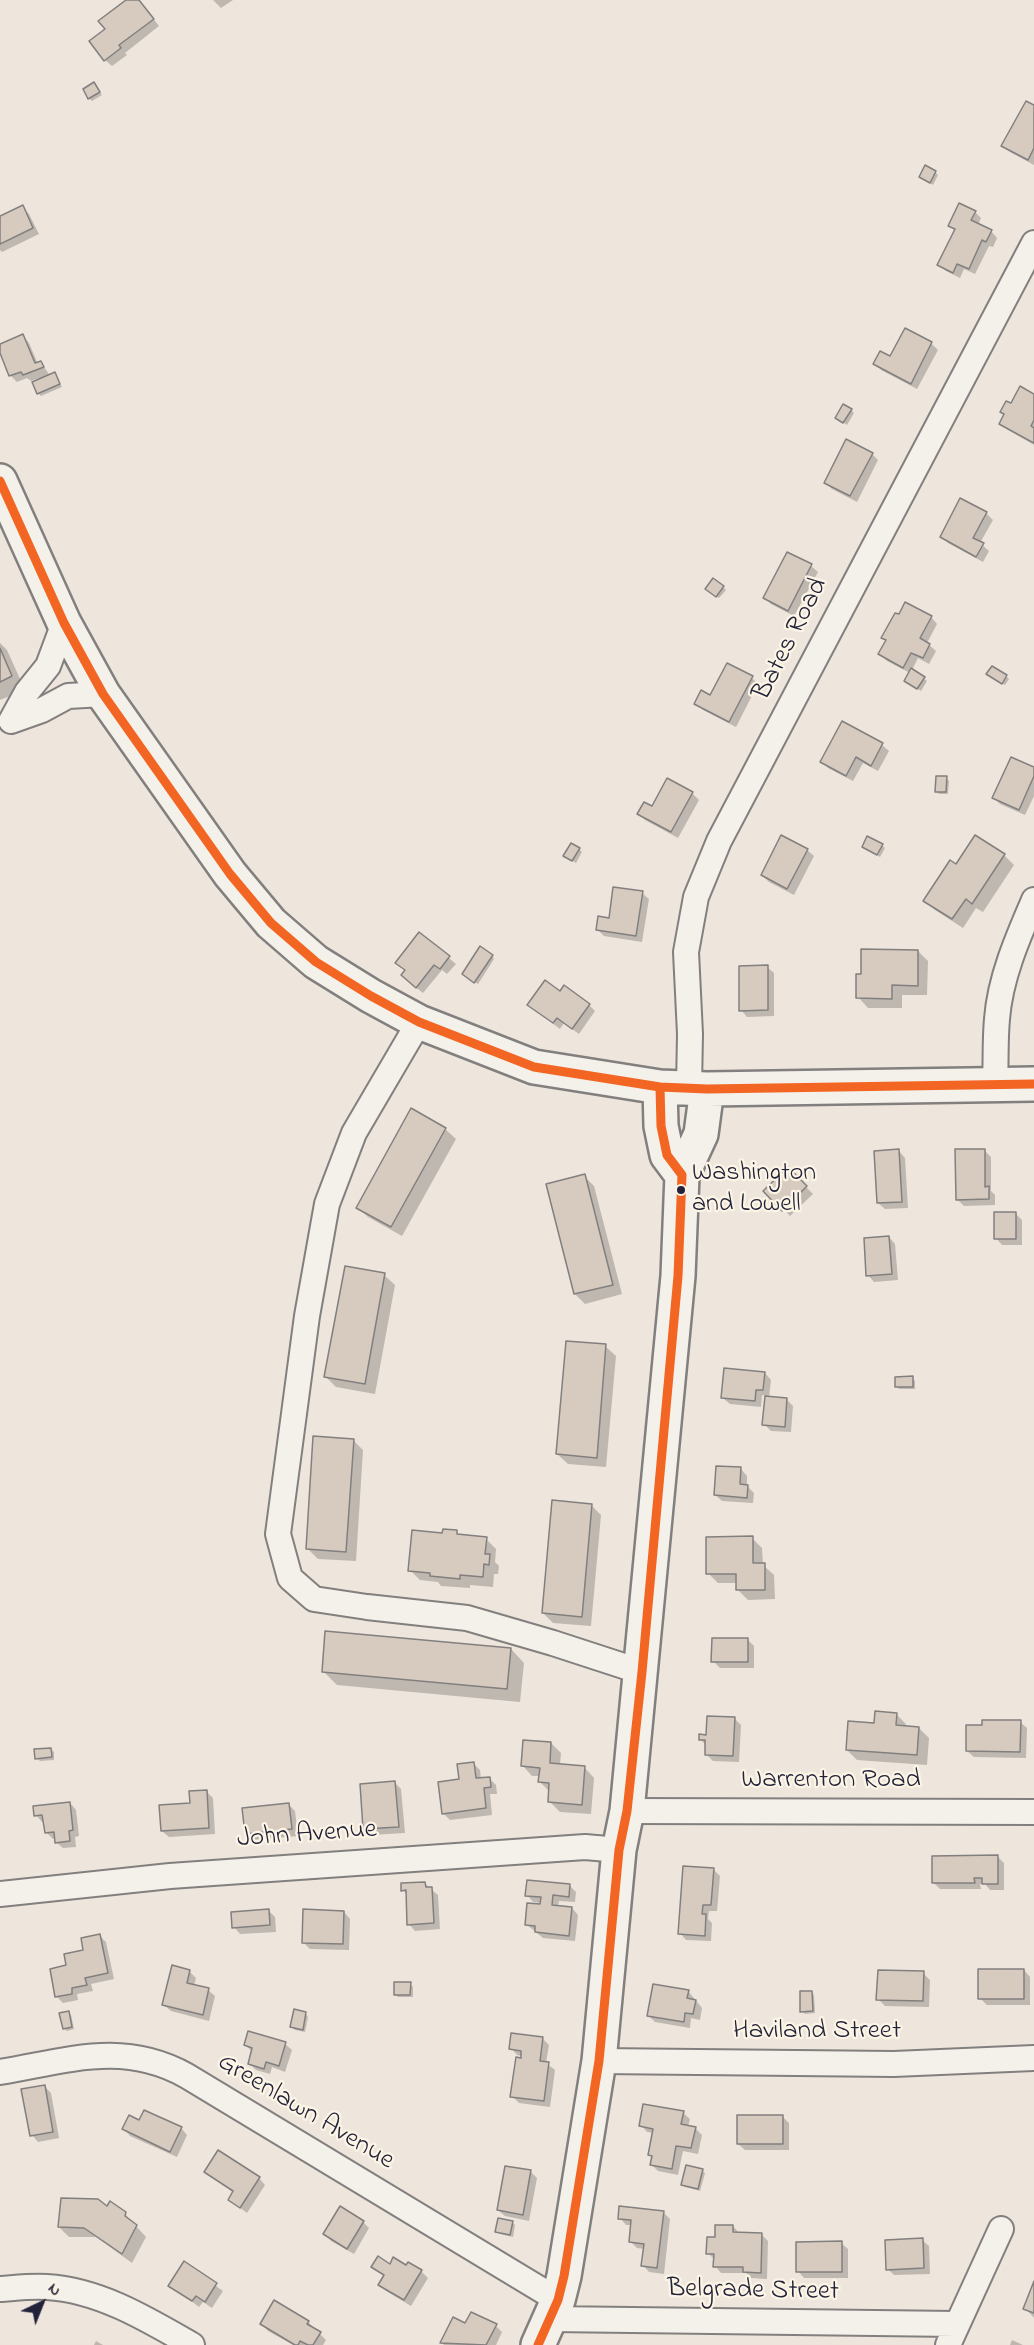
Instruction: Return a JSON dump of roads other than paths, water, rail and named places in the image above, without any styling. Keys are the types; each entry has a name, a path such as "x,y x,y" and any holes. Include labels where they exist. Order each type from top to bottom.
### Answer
{"street":[{"name":"Bates Road","path":"685,1088 690,1034 686,952 696,897 719,842 1034,243"},
{"path":"0,481 64,623 103,694 230,874 271,923 316,962 371,996 419,1022 534,1067 685,1088 1034,1084"},
{"path":"5,725 48,666 64,623"},
{"path":"5,725 42,710 68,696 103,694"},
{"path":"995,1084 997,1017 1016,944 1034,900"},
{"path":"419,1022 354,1133 327,1204 307,1316 278,1534 290,1578 314,1599 467,1618 642,1672"},
{"path":"548,2322 564,2276 599,2061 619,1850 627,1811 678,1276 682,1175 701,1134 685,1088"},
{"path":"682,1175 667,1155 661,1126 685,1088"},
{"name":"Warrenton Road","path":"627,1811 1034,1812"},
{"name":"John Avenue","path":"0,1894 170,1876 327,1864 585,1847 619,1850"},
{"name":"Greenlawn Avenue","path":"0,2072 101,2055 124,2055 158,2062 187,2076 548,2322"},
{"name":"Haviland Street","path":"599,2061 894,2064 1034,2058"},
{"path":"952,2334 1001,2229"},
{"path":"0,2289 47,2287 94,2295 156,2324 192,2345"},
{"name":"Belgrade Street","path":"548,2322 952,2334"}],"place":[{"name":"Washington and Lowell","path":"681,1190"}]}
